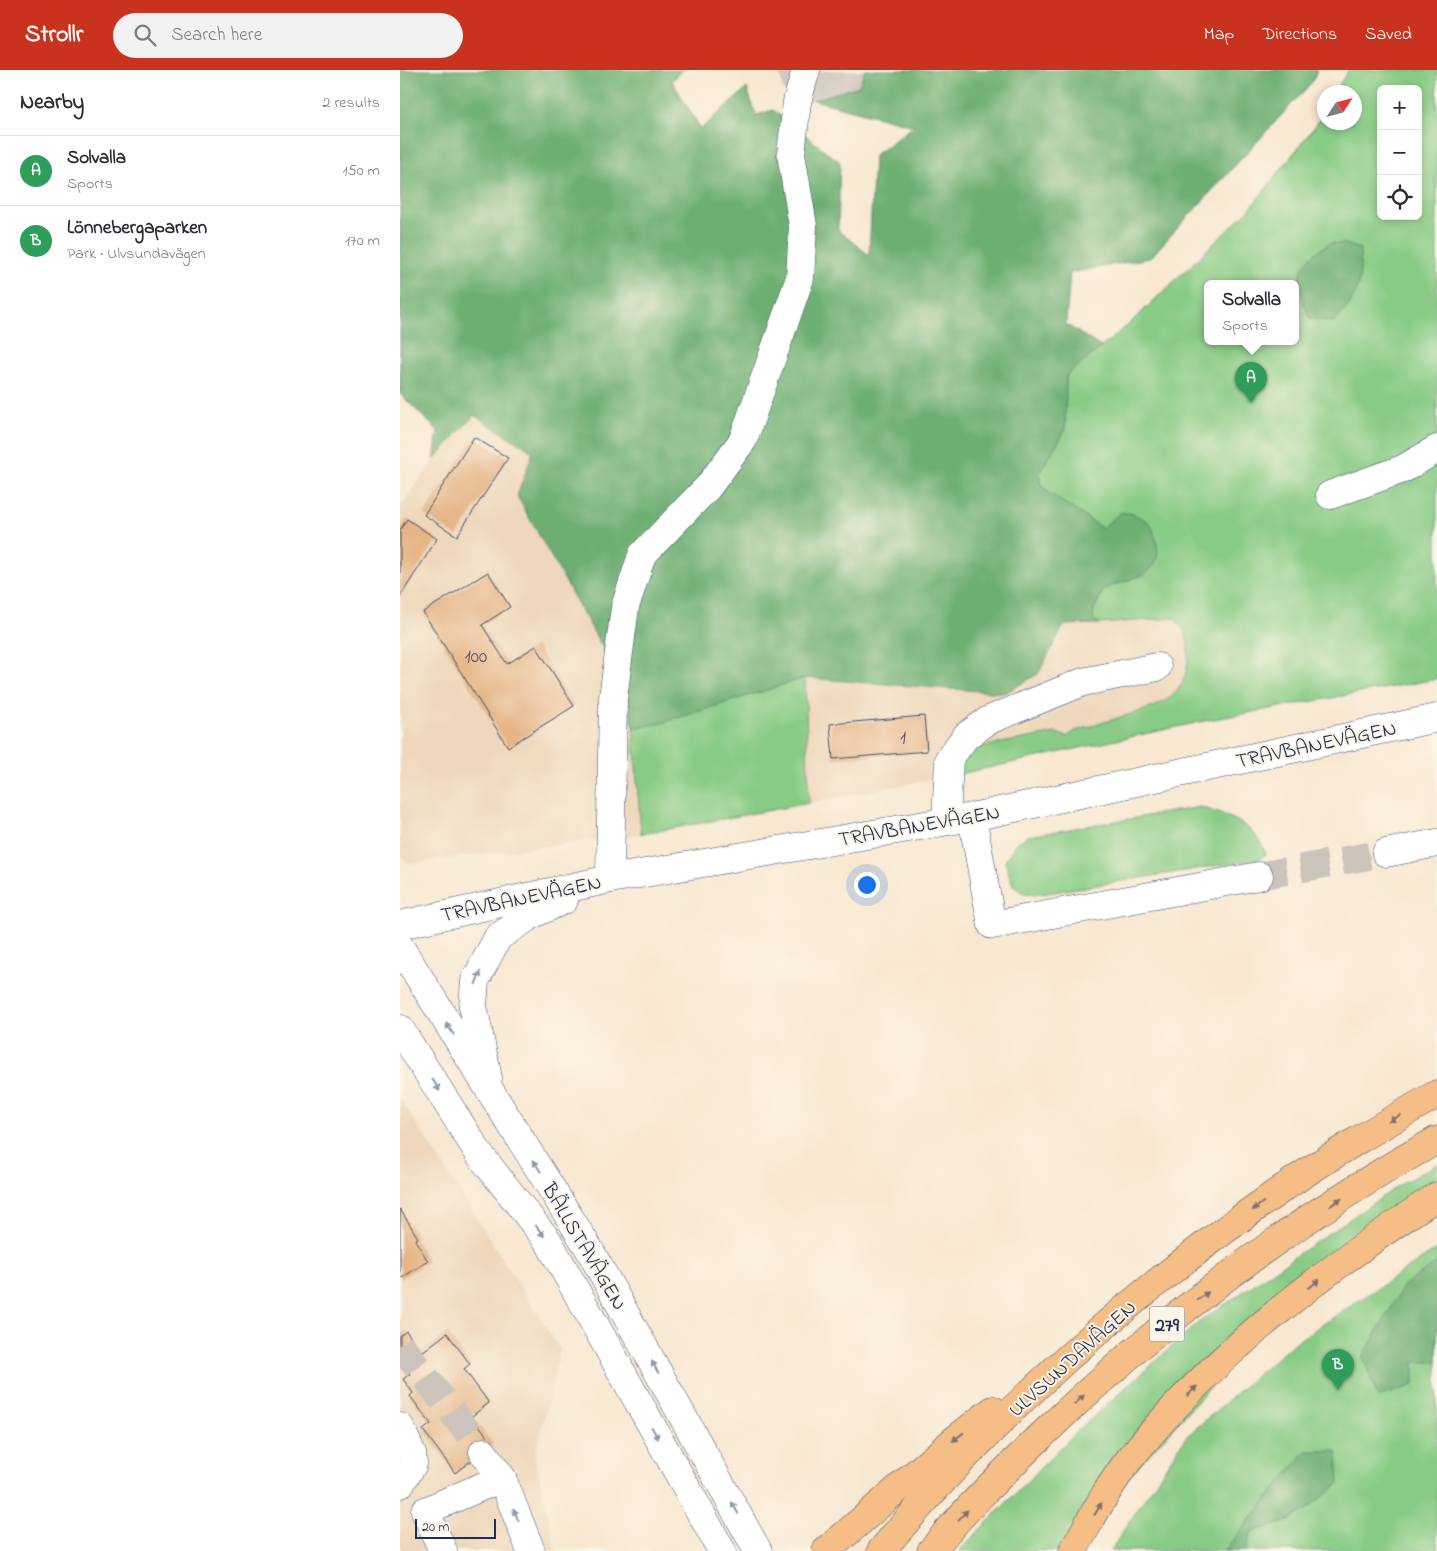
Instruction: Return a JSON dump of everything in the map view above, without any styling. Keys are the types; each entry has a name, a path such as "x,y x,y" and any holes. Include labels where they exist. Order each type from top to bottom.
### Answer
{"main road":[{"name":"ULVSUNDAVÄGEN","path":"881,1551 904,1522 1008,1414 1083,1346 1178,1266 1279,1190 1437,1094"},
{"name":"ULVSUNDAVÄGEN","path":"931,1551 1006,1470 1076,1402 1176,1316 1288,1235 1390,1166 1437,1140"},
{"path":"1073,1551 1128,1462 1203,1380 1282,1309 1356,1252 1437,1196"},
{"path":"826,1551 953,1441 1136,1302"}],"street":[{"path":"492,1094 473,1006 475,981 498,937 533,914 610,879 613,698 626,606 642,555 708,487 743,440 800,278 803,226 791,154 798,102 806,70"},
{"path":"1330,494 1403,469 1437,449"},
{"path":"946,821 949,759 966,736 989,720 1083,682 1157,667"},
{"name":"TRAVBANEVÄGEN","path":"400,925 610,879 972,817 1437,718"},
{"path":"972,817 992,924 1259,876"},
{"path":"1386,853 1437,843"},
{"name":"BÄLLSTAVÄGEN","path":"400,947 588,1247 758,1551"},
{"name":"BÄLLSTAVÄGEN","path":"400,1029 480,1155 548,1241 722,1551"},
{"path":"400,1427 412,1454 413,1464 400,1484"},
{"path":"483,1452 502,1478 531,1551"},
{"path":"425,1511 502,1478"},
{"path":"400,1495 425,1511 443,1551"}],"shaded area":[{"path":"779,70 865,70 859,86 806,102 797,102 783,90"},
{"path":"474,415 534,452 627,691 633,728 641,834 407,864 400,854 400,507 434,460"},
{"path":"1174,618 1184,628 1189,649 1188,666 1181,686 1170,698 1157,706 1076,731 1067,737 1056,733 960,774 809,803 805,678 1005,693 1038,674 1064,625"},
{"path":"400,1098 560,1349 535,1458 556,1551 400,1551"}],"green space":[{"path":"400,70 683,70 672,81 701,129 747,88 756,115 773,110 840,162 838,230 869,255 874,155 914,126 813,100 859,86 865,70 1317,70 1313,81 1150,258 1070,273 1066,324 1101,347 1066,376 1065,431 1039,473 1040,483 1047,492 1102,528 1121,512 1134,514 1150,523 1158,553 1155,563 1149,570 1104,589 1094,609 1093,619 1100,624 1064,625 1038,674 1005,693 805,678 658,724 633,728 627,691 517,496 533,452 474,415 434,460 438,431 400,394"},
{"path":"1348,70 1437,70 1437,679 1209,720 960,774 960,765 974,748 1056,733 1067,737 1075,731 1159,704 1177,691 1182,682 1186,671 1188,645 1184,631 1174,618 1100,624 1093,619 1094,609 1104,589 1146,574 1153,566 1102,528 1047,492 1040,483 1039,473 1065,431 1066,376 1127,326 1249,210 1317,123 1317,130 1362,130 1362,85 1339,85"},
{"path":"1331,243 1346,244 1360,249 1360,272 1357,290 1348,306 1334,322 1309,318 1300,283 1304,266 1310,258"},
{"path":"805,678 809,803 641,834 633,728 658,724"},
{"path":"1200,807 1239,822 1255,835 1266,854 1259,859 1035,895 1025,894 1013,886 1005,861 1016,843 1028,836"},
{"path":"1437,1164 1437,1182 1328,1258 1061,1551 959,1551 1075,1433 1199,1322 1401,1184"},
{"path":"1437,1249 1437,1551 1110,1551 1186,1437 1293,1344"},
{"path":"1437,1263 1437,1362 1414,1362 1414,1385 1378,1397 1363,1357 1404,1285"},
{"path":"1306,1451 1337,1451 1339,1483 1309,1508 1286,1522 1251,1532 1245,1551 1224,1551"}],"building":[{"path":"474,437 508,458 457,536 424,515"},
{"path":"407,519 437,539 400,597 400,530"},
{"path":"488,572 510,607 482,625 507,664 536,646 574,706 508,747 423,612"},
{"path":"924,716 927,751 833,759 830,724"},
{"path":"400,1209 418,1238 415,1240 428,1261 400,1279"},
{"path":"406,1331 422,1352 447,1333 470,1364 464,1369 489,1403 472,1416 493,1444 455,1473 423,1430 431,1424 410,1396 413,1393 403,1379 410,1374 400,1362 400,1336"}],"tunnel":[{"path":"1259,876 1386,853"},
{"path":"400,1345 483,1452"}],"place":[{"name":"Solvalla","path":"1251,403"},
{"name":"Lönnebergaparken","path":"1338,1390"}]}
